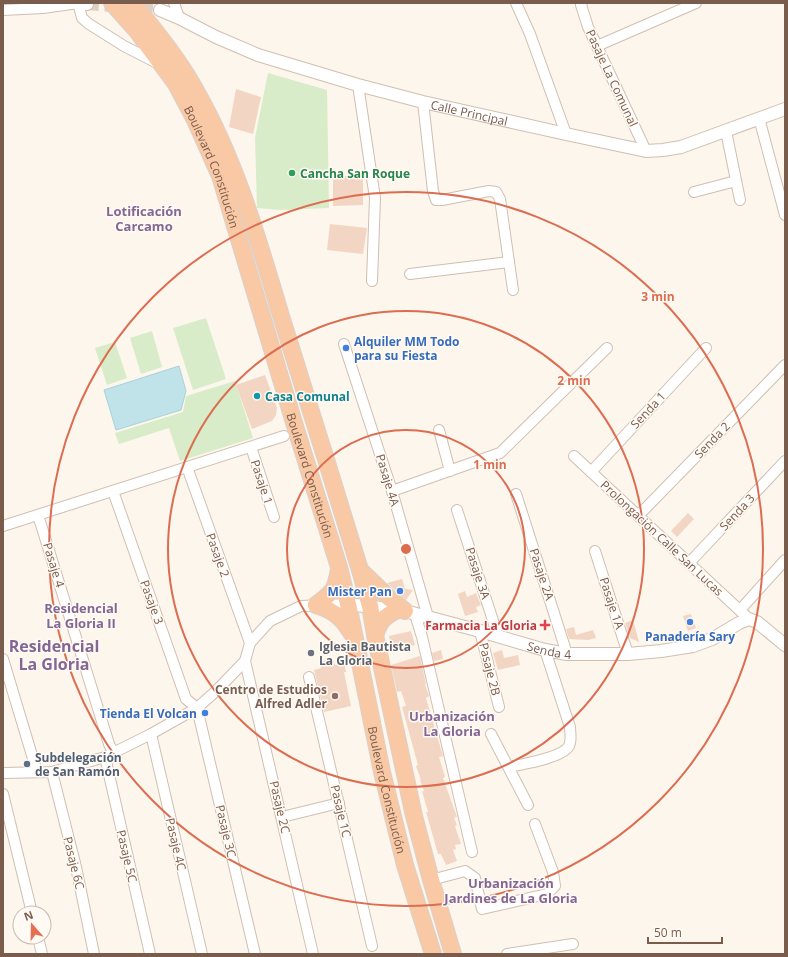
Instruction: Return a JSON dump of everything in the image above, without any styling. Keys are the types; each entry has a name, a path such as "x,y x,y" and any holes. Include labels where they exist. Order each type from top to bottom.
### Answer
{"highway":[{"name":"Boulevard Constitución","path":"112,3 137,31 164,66 192,113 220,176 294,426 339,567 348,604 382,772 405,865 433,954"},
{"name":"Boulevard Constitución","path":"133,3 178,61 196,91 228,155 237,178 260,247 360,570 370,606 414,816 453,954"},
{"path":"316,605 328,596 336,587 339,567"},
{"path":"360,570 406,612"},
{"path":"316,605 329,609 340,617 346,623 355,640"},
{"path":"375,635 379,623 388,615 406,612"}],"street":[{"path":"174,3 179,18"},
{"path":"516,3 530,34 566,134"},
{"name":"Pasaje La Comunal","path":"582,3 581,5 588,27 646,151"},
{"path":"597,46 696,3"},
{"path":"3,10 82,4 82,18 89,24 124,46 164,66"},
{"name":"Calle Principal","path":"160,10 258,55 358,85 423,102 646,151 681,147 785,109"},
{"path":"358,85 375,198 372,281"},
{"path":"423,102 433,191 436,200 489,191 496,192 500,199 513,290"},
{"path":"759,118 785,214"},
{"path":"726,131 740,200"},
{"path":"694,192 736,181"},
{"path":"410,274 509,262"},
{"name":"Pasaje 4A","path":"344,344 392,491 428,617"},
{"path":"392,491 500,453 608,348"},
{"name":"Senda 1","path":"591,472 706,348"},
{"name":"Senda 2","path":"638,516 785,365"},
{"path":"439,430 450,471"},
{"path":"3,526 284,436"},
{"name":"Pasaje 1","path":"251,447 274,517"},
{"name":"Prolongación Calle San Lucas","path":"574,456 749,619"},
{"name":"Senda 3","path":"689,563 785,461"},
{"name":"Pasaje 2","path":"187,467 250,643"},
{"name":"Pasaje 3","path":"112,491 186,699 197,708"},
{"name":"Pasaje 2A","path":"516,494 567,654"},
{"name":"Pasaje 3A","path":"458,510 498,636"},
{"name":"Pasaje 4","path":"38,515 109,744 109,755"},
{"name":"Pasaje 1A","path":"596,551 628,654"},
{"path":"740,610 785,560"},
{"path":"3,773 52,772 109,755 151,734 197,708 216,692 245,661 250,643 270,621 301,606 348,604"},
{"name":"Senda 4","path":"348,604 370,606 428,617 545,650 567,654 628,654 693,646 712,639 739,623 749,619"},
{"path":"406,612 422,637 472,852"},
{"path":"749,619 757,622 785,645"},
{"name":"Pasaje 2B","path":"480,631 499,707"},
{"path":"509,767 553,756 568,747 571,738 570,727 545,650"},
{"path":"3,659 37,772"},
{"name":"Pasaje 2C","path":"245,661 313,954"},
{"name":"Pasaje 1C","path":"309,677 372,946"},
{"name":"Pasaje 3C","path":"197,708 255,954"},
{"name":"Pasaje 4C","path":"151,734 202,954"},
{"path":"491,734 528,805"},
{"name":"Pasaje 5C","path":"109,755 150,954"},
{"name":"Pasaje 6C","path":"52,772 76,867 94,954"},
{"path":"3,794 30,905"},
{"path":"282,817 339,803"},
{"path":"431,880 464,871 475,878 482,909 547,894 554,886 553,872 535,824"},
{"path":"507,954 573,944"}],"green space":[{"name":"Cancha San Roque","path":"268,73 327,90 329,208 279,210 257,208 255,138"},
{"path":"206,318 226,379 193,390 173,328"},
{"path":"152,331 162,367 141,374 130,338"},
{"path":"115,342 127,378 107,385 95,348"},
{"path":"235,381 253,438 180,461 169,428 119,444 115,433 183,412 186,396"}],"water":[{"path":"179,366 186,391 181,410 116,430 104,390"}],"building":[{"path":"236,89 261,97 253,134 229,127"},
{"path":"363,175 363,205 333,206 333,177"},
{"path":"330,224 367,228 363,254 327,250"},
{"name":"Casa Comunal","path":"265,375 277,408 276,415 272,421 252,429 236,385"},
{"path":"688,513 694,519 677,537 671,531"},
{"name":"Mister Pan","path":"402,579 405,589 413,590 406,600 387,583"},
{"path":"465,591 467,597 476,593 481,605 476,607 478,612 465,616 458,594"},
{"name":"Panadería Sary","path":"691,614 696,628 688,631 683,616"},
{"path":"633,620 639,642 630,638 625,623"},
{"path":"574,627 576,635 593,630 596,638 588,640 569,639 566,629"},
{"path":"411,631 415,645 392,649 389,636"},
{"path":"441,650 443,659 434,661 432,653"},
{"path":"502,650 504,658 518,655 520,665 498,670 493,653"},
{"path":"420,656 425,684 429,696 426,698 443,756 439,757 445,777 443,778 457,817 454,818 457,825 455,826 461,844 455,845 456,849 453,850 457,861 446,865 441,854 438,854 426,812 428,812 422,791 424,791 416,766 418,765 402,707 406,706 401,691 397,692 391,665"},
{"path":"333,660 335,665 344,663 346,672 344,672 351,706 324,712 314,670 321,668 320,662"}],"tunnel":[{"path":"87,4 160,10"}],"place":[{"name":"Cancha San Roque","path":"292,173"},
{"name":"Alquiler MM Todo para su Fiesta","path":"346,348"},
{"name":"Casa Comunal","path":"257,396"},
{"name":"Mister Pan","path":"400,591"},
{"name":"Panadería Sary","path":"690,622"},
{"name":"Farmacia La Gloria","path":"545,625"},
{"name":"Iglesia Bautista La Gloria","path":"311,653"},
{"name":"Centro de Estudios Alfred Adler","path":"335,696"},
{"name":"Tienda El Volcan","path":"205,713"},
{"name":"Subdelegación de San Ramón","path":"27,764"}],"district":[{"name":"Lotificación Carcamo","path":"144,218"},
{"name":"Residencial La Gloria II","path":"81,616"},
{"name":"Residencial La Gloria","path":"54,655"},
{"name":"Urbanización La Gloria","path":"452,724"},
{"name":"Urbanización Jardines de La Gloria","path":"511,890"}]}
